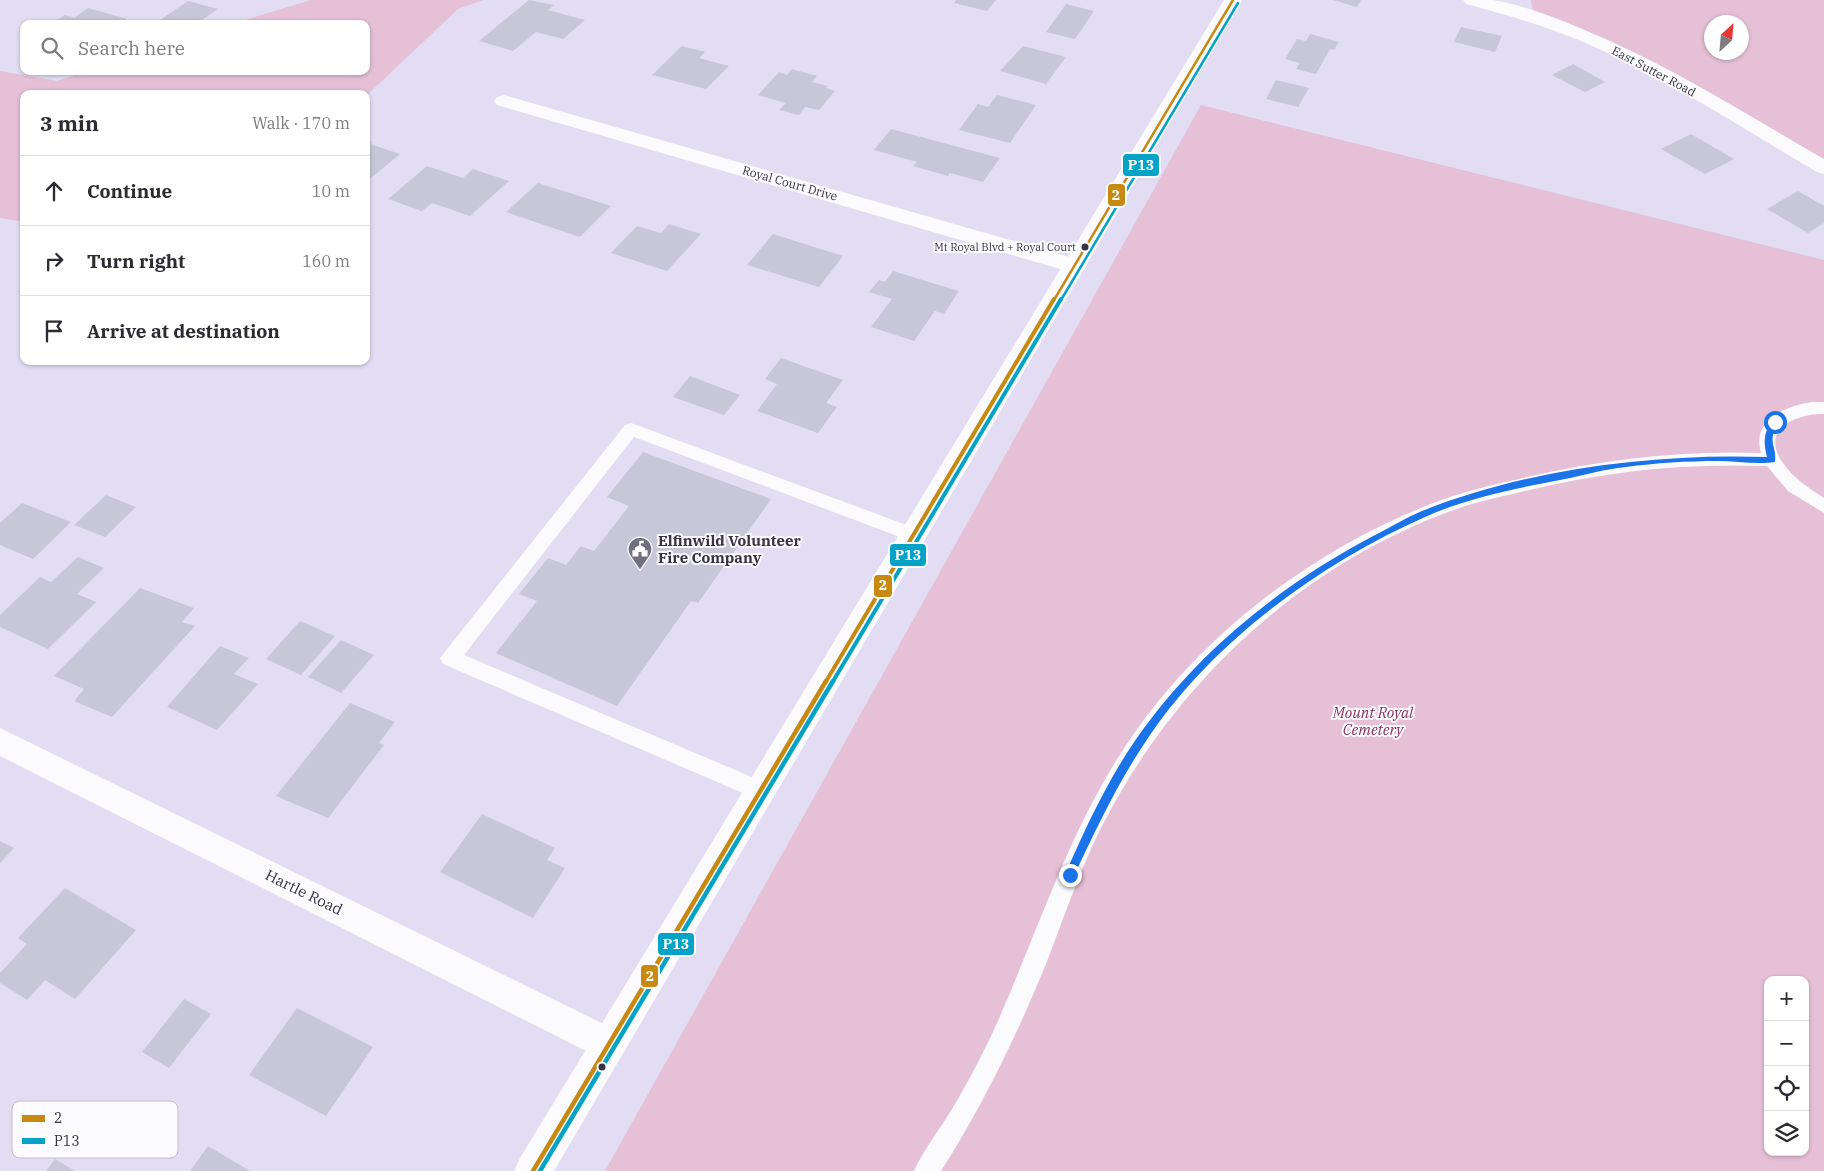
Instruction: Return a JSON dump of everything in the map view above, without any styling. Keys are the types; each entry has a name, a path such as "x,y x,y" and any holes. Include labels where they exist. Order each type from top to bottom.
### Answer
{"street":[{"path":"533,1171 759,790 914,535 1233,0"},
{"name":"East Sutter Road","path":"1472,0 1534,17 1589,38 1639,62 1824,168"},
{"name":"Royal Court Drive","path":"504,100 1075,266"},
{"name":"Hartle Road","path":"0,741 608,1044"}],"lane":[{"path":"1824,408 1800,409 1786,413 1775,422 1769,431 1768,443 1772,460 1790,483 1809,498 1824,506"},
{"path":"759,790 450,658 631,429 914,535"},
{"path":"927,1171 975,1092 1024,988 1070,875 1102,805 1147,731 1198,669 1253,620 1303,581 1362,545 1423,514 1475,496 1625,464 1716,458 1772,460"}],"green space":[{"path":"311,0 483,0 458,9 370,92 370,90 20,90 20,221 0,218 0,71 57,81 75,75 370,75 370,20 245,20"},
{"path":"1531,0 1824,0 1824,168 1715,105 1534,17"},
{"name":"Mount Royal Cemetery","path":"1201,105 1824,260 1824,1171 605,1171"}],"building":[{"path":"529,0 554,5 548,10 585,20 563,39 536,32 513,51 479,41"},
{"path":"956,0 996,0 987,11 954,3"},
{"path":"1333,0 1361,0 1357,7"},
{"path":"188,1 218,9 202,20 160,20"},
{"path":"1066,4 1094,11 1075,39 1046,32"},
{"path":"88,8 127,19 57,20 65,15 74,18"},
{"path":"1461,27 1502,36 1495,52 1454,42"},
{"path":"1310,34 1339,42 1334,50 1330,49 1316,74 1296,69 1300,63 1285,59 1297,39 1306,41"},
{"path":"682,46 705,52 699,58 729,66 706,89 652,75"},
{"path":"1023,46 1066,57 1046,84 1000,71"},
{"path":"1573,64 1605,82 1585,92 1552,75"},
{"path":"792,69 817,76 812,82 828,86 826,88 835,91 819,110 805,107 799,115 779,110 786,103 758,95 779,72 787,75"},
{"path":"1276,80 1309,88 1298,107 1266,99"},
{"path":"997,95 1036,105 1010,143 959,130 978,104 988,107"},
{"path":"891,129 1000,158 983,182 950,173 948,176 913,166 917,162 874,150"},
{"path":"1691,134 1734,159 1705,174 1661,149"},
{"path":"370,144 400,154 370,179"},
{"path":"427,166 463,178 473,169 509,181 470,216 432,203 422,211 388,199"},
{"path":"538,183 611,206 580,237 506,212"},
{"path":"1798,191 1824,206 1824,223 1808,233 1767,209"},
{"path":"669,224 701,234 667,271 611,253 637,226 661,233"},
{"path":"773,234 843,256 819,287 747,265"},
{"path":"893,271 959,291 944,314 935,311 914,341 871,327 892,299 869,292 879,280 885,282"},
{"path":"781,358 843,380 826,403 837,407 818,433 757,411 777,384 765,379"},
{"path":"690,376 740,395 724,415 673,397"},
{"path":"643,452 771,499 698,603 691,601 617,706 496,653 537,601 519,594 548,558 566,565 581,546 594,551 629,506 607,497"},
{"path":"106,495 136,507 105,537 74,525"},
{"path":"22,503 71,522 33,559 0,545 0,523"},
{"path":"78,557 104,568 77,594 96,602 48,649 0,627 0,615 40,577 51,582"},
{"path":"140,588 194,608 182,622 195,626 112,717 74,701 84,689 54,676"},
{"path":"300,621 335,636 301,675 266,659"},
{"path":"341,640 374,655 341,693 308,677"},
{"path":"220,646 249,658 234,674 258,684 217,730 167,707"},
{"path":"350,703 395,722 379,743 384,745 328,818 276,796"},
{"path":"482,814 555,848 547,860 565,868 533,918 440,872"},
{"path":"0,841 14,848 0,863"},
{"path":"65,888 136,930 75,999 45,980 27,1000 0,983 0,973 27,944 18,938"},
{"path":"184,999 211,1014 169,1068 142,1052"},
{"path":"297,1008 373,1047 326,1116 249,1075"},
{"path":"208,1146 250,1171 190,1171"},
{"path":"55,1159 75,1171 46,1171"}],"transit line":[{"name":"2","path":"533,1171 1233,0"},
{"name":"P13","path":"540,1171 1238,3"}],"place":[{"name":"Mt Royal Blvd + Royal Court","path":"1085,247"},
{"name":"Elfinwild Volunteer Fire Company","path":"640,570"}],"route":[{"path":"1070,875 1102,805 1147,731 1198,669 1253,620 1303,581 1340,557 1376,536 1423,514 1475,496 1545,480 1625,464 1716,458 1772,460 1768,443 1769,431 1775,422"}]}
